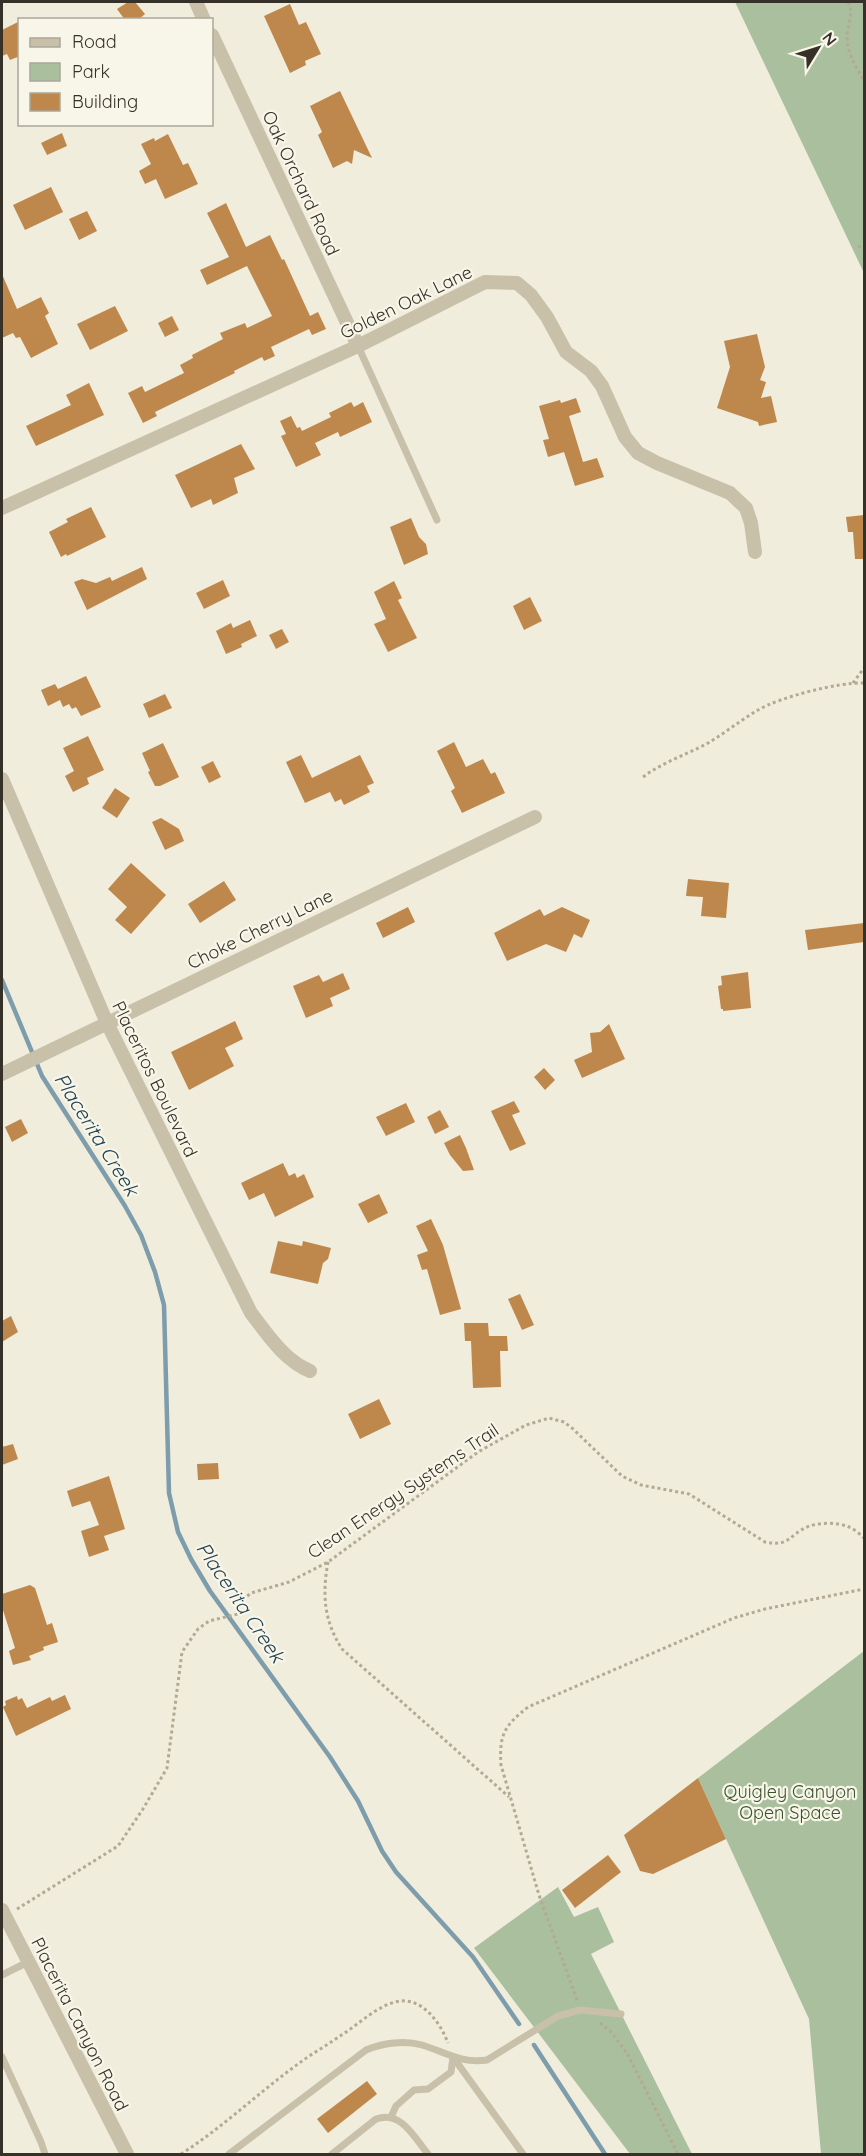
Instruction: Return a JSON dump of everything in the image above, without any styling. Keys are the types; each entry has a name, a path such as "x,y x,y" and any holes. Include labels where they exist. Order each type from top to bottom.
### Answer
{"street":[{"path":"196,2 203,18"},
{"name":"Oak Orchard Road","path":"213,37 358,346"},
{"name":"Golden Oak Lane","path":"2,508 358,346 484,282 518,283 536,302 566,352 591,371 602,386 625,437 638,453 730,493 746,508 751,523 755,552"},
{"name":"Placeritos Boulevard","path":"2,779 107,1023 251,1313 277,1347 299,1366 310,1371"},
{"name":"Choke Cherry Lane","path":"2,1074 535,817"},
{"name":"Placerita Canyon Road","path":"3,1913 127,2154"}],"lane":[{"path":"358,346 437,520"},
{"path":"2,1975 28,1962"},
{"path":"229,2154 366,2050 384,2043 420,2044 473,2062 487,2060 558,2016 580,2010 621,2014"},
{"path":"2,2057 45,2154"},
{"path":"391,2117 396,2106 414,2090 428,2089 451,2072 453,2057"},
{"path":"453,2057 523,2154"},
{"path":"332,2154 376,2118 385,2115 396,2118 406,2127 428,2154"}],"path":[{"path":"848,2 851,8 846,38 852,61 864,81"},
{"path":"858,247 864,246"},
{"path":"853,683 864,668"},
{"path":"643,777 658,766 707,743 760,709 791,697 853,683 864,683"},
{"name":"Clean Energy Systems Trail","path":"3,1913 118,1846 167,1768 182,1652 198,1629 209,1621 238,1614 244,1598 251,1593 289,1582 328,1562 478,1452 526,1425 549,1418 564,1422 622,1476 641,1485 689,1494 765,1542 777,1544 788,1541 806,1527 822,1523 848,1526 864,1538"},
{"path":"328,1562 324,1585 325,1603 332,1633 342,1649 511,1798"},
{"path":"678,2154 627,2054 610,2031 580,2010 539,1894 501,1765 500,1745 505,1731 528,1707 734,1618 765,1609 864,1589"},
{"path":"181,2154 298,2063 341,2036 371,2013 396,2001 415,2003 427,2009 444,2032 453,2057"}],"green space":[{"path":"735,2 864,2 864,273"},
{"name":"Quigley Canyon Open Space","path":"864,1651 864,2154 821,2154 809,2019 698,1778"},
{"path":"558,1887 574,1917 598,1907 614,1942 591,1954 692,2154 630,2154 474,1948"}],"building":[{"path":"128,2 135,2 145,14 140,18 124,18 117,9"},
{"path":"290,4 299,25 306,22 321,54 305,61 306,65 290,73 264,16"},
{"path":"18,22 18,57 10,60 7,54 2,56 2,30"},
{"path":"340,91 372,158 354,150 352,164 347,161 333,168 318,135 322,132 310,106"},
{"path":"62,133 67,146 47,155 41,143"},
{"path":"168,134 183,165 188,163 198,184 165,199 156,179 145,184 139,171 151,164 141,144 154,138 155,141"},
{"path":"51,187 63,212 25,230 13,205"},
{"path":"226,203 246,247 270,235 282,260 284,259 310,316 318,312 326,329 312,335 309,329 271,347 275,356 264,361 262,357 234,371 235,373 155,412 157,416 143,423 128,393 142,386 145,392 184,373 180,365 193,358 192,355 223,339 220,333 245,323 247,328 272,316 247,266 207,285 200,270 229,257 207,213"},
{"path":"87,211 97,231 79,240 69,219"},
{"path":"2,274 17,309 41,297 49,313 45,316 58,344 31,358 20,337 16,338 13,333 2,338"},
{"path":"115,306 128,331 90,350 77,324"},
{"path":"172,316 179,330 165,337 158,323"},
{"path":"757,334 765,367 760,380 766,382 761,398 771,396 777,422 759,426 758,422 717,408 730,367 724,341"},
{"path":"89,383 104,415 36,446 26,426 71,405 66,395"},
{"path":"576,398 581,412 569,416 583,462 597,458 604,477 575,486 564,452 548,457 543,440 549,439 539,406"},
{"path":"351,402 354,407 363,402 372,422 340,437 338,432 315,443 321,455 296,467 281,436 286,434 280,421 291,416 297,428 300,427 302,431 331,417 329,413"},
{"path":"241,444 255,469 234,478 238,493 213,505 211,499 191,508 175,475"},
{"path":"91,507 106,537 61,557 49,532 68,522 66,519"},
{"path":"864,515 864,559 855,559 853,532 848,532 846,517"},
{"path":"411,518 419,537 426,544 428,554 404,565 390,527"},
{"path":"142,567 147,579 87,610 74,582 82,579 96,583 110,577 112,581"},
{"path":"223,580 230,596 204,609 196,593"},
{"path":"394,581 402,598 398,600 417,638 388,652 374,624 386,619 374,592"},
{"path":"530,597 542,621 524,630 513,606"},
{"path":"250,620 257,636 241,644 242,647 226,654 216,631 231,623 233,628"},
{"path":"282,629 289,642 276,649 269,635"},
{"path":"86,676 101,707 81,716 76,707 72,709 69,704 63,707 60,700 48,706 41,690 55,684 58,689"},
{"path":"165,694 172,708 149,718 143,704"},
{"path":"88,736 104,770 87,778 89,784 73,792 65,776 74,771 63,748"},
{"path":"454,742 466,767 483,759 491,774 495,772 505,793 462,813 451,791 455,788 437,751"},
{"path":"163,743 179,777 155,786 142,753"},
{"path":"301,755 312,778 360,755 374,783 367,786 370,792 344,805 341,799 335,802 330,792 305,803 286,762"},
{"path":"213,761 221,777 209,783 201,767"},
{"path":"115,788 130,798 117,818 102,808"},
{"path":"161,818 179,829 184,841 165,850 152,822"},
{"path":"131,863 166,895 131,934 115,920 127,907 108,889"},
{"path":"688,879 729,883 726,918 701,916 703,897 686,896"},
{"path":"224,881 236,900 200,923 188,904"},
{"path":"408,907 415,922 383,938 376,923"},
{"path":"562,907 590,920 582,938 574,934 566,952 546,944 507,961 494,933 540,909 544,916"},
{"path":"864,923 864,942 808,950 805,930"},
{"path":"748,972 751,1008 723,1011 718,986 722,985 721,976"},
{"path":"343,973 350,989 330,998 333,1006 306,1018 293,986 319,975 323,982"},
{"path":"235,1021 243,1039 225,1048 234,1066 189,1090 171,1052"},
{"path":"609,1024 625,1059 582,1078 574,1060 592,1052 590,1033 600,1032"},
{"path":"544,1068 555,1080 545,1090 534,1077"},
{"path":"514,1101 520,1112 512,1115 526,1144 510,1151 491,1111"},
{"path":"406,1103 415,1122 386,1136 376,1117"},
{"path":"440,1110 449,1127 435,1134 427,1117"},
{"path":"21,1119 28,1133 12,1142 5,1127"},
{"path":"460,1135 474,1170 463,1171 444,1143"},
{"path":"283,1163 289,1176 295,1173 297,1178 304,1174 314,1197 275,1217 264,1193 249,1200 241,1183"},
{"path":"379,1194 388,1213 368,1223 358,1204"},
{"path":"431,1219 443,1245 461,1309 440,1315 427,1269 422,1270 417,1255 428,1251 416,1226"},
{"path":"278,1241 302,1246 303,1241 331,1248 328,1259 323,1263 318,1284 270,1273"},
{"path":"520,1294 534,1325 522,1330 508,1299"},
{"path":"11,1316 18,1332 2,1342 2,1321"},
{"path":"464,1323 488,1323 489,1336 507,1336 508,1351 500,1351 501,1387 473,1388 471,1341 465,1341"},
{"path":"379,1399 391,1424 360,1439 348,1414"},
{"path":"13,1444 18,1459 2,1465 2,1447"},
{"path":"218,1463 219,1479 198,1480 197,1464"},
{"path":"109,1476 125,1529 104,1536 109,1550 89,1557 81,1531 99,1525 90,1501 72,1507 67,1491"},
{"path":"30,1585 35,1588 47,1625 52,1623 58,1642 43,1647 44,1650 29,1656 31,1660 13,1665 9,1651 15,1648 2,1607 2,1594"},
{"path":"65,1695 71,1709 16,1736 3,1707 6,1705 5,1701 17,1696 18,1700 22,1698 27,1708 50,1697 52,1701"},
{"path":"698,1778 726,1839 653,1874 640,1871 624,1835"},
{"path":"608,1855 621,1872 575,1908 562,1890"},
{"path":"367,2081 377,2094 328,2133 317,2119"}],"waterway":[{"name":"Placerita Creek","path":"2,980 42,1076 125,1206 141,1235 155,1272 164,1305 169,1493 178,1532 191,1559 210,1591 330,1757 358,1801 382,1851 396,1872 473,1957 519,2024"},
{"name":"Placerita Creek","path":"534,2045 605,2154"}]}
